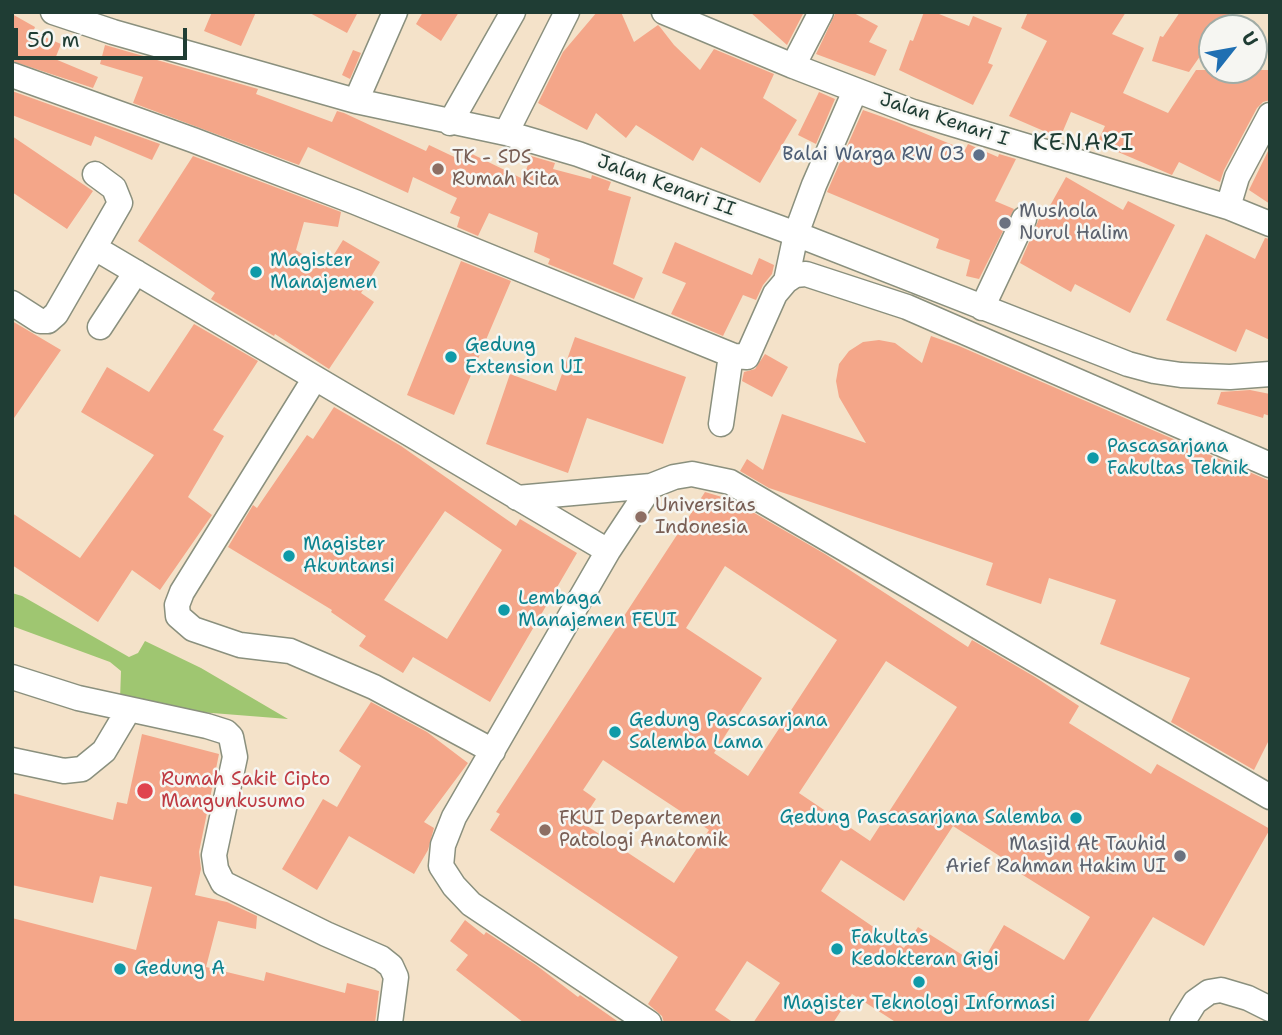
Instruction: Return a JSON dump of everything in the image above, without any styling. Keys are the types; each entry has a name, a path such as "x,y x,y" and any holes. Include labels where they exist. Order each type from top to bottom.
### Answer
{"street":[{"name":"Jalan Kenari II","path":"54,12 99,19 356,101 506,133 579,154 1154,371 1230,377 1270,374"},
{"path":"356,101 395,12"},
{"path":"450,123 513,12"},
{"path":"506,133 566,12"},
{"name":"Jalan Kenari I","path":"664,12 855,91 913,112 1228,207 1270,224"},
{"path":"793,66 821,12"},
{"path":"12,75 355,202 731,355 747,357 775,294 795,275 806,274 907,307 1270,465"},
{"path":"786,281 796,234 855,91"},
{"path":"1228,207 1237,177 1270,115"},
{"path":"12,303 40,321 48,321 56,314 120,203 114,188 95,173"},
{"path":"982,308 1024,219"},
{"path":"95,248 608,551"},
{"path":"100,327 136,272"},
{"path":"721,424 731,355"},
{"path":"314,378 182,592 177,606 178,616 193,629 240,645 290,651 374,687 493,751"},
{"path":"517,498 651,486 674,477 692,474 730,481 1270,797"},
{"path":"649,1023 471,904 454,886 441,866 443,845 454,817 608,551 651,486"},
{"path":"12,677 78,698 226,732 231,737 235,757 214,855 216,869 223,883 381,958 391,966 396,977 390,1023"},
{"path":"12,760 64,771 82,769 104,751 129,709"},
{"path":"1182,1023 1195,1002 1209,992 1221,990 1248,998 1270,1009"}],"green space":[{"path":"12,593 22,596 129,657 138,653 145,641 201,668 288,719 174,710 120,700 121,671 110,662 12,626"}],"building":[{"path":"212,12 256,12 241,46 204,31"},
{"path":"308,12 358,12 347,33"},
{"path":"423,12 459,12 441,41 416,24"},
{"path":"597,12 621,12 634,42 658,25 700,70 714,49 774,74 763,98 797,120 760,183 701,147 693,161 636,125 626,138 596,113 587,130 538,103 563,52"},
{"path":"750,12 804,12 787,45"},
{"path":"836,12 852,12 878,26 869,42 887,50 875,76 816,54"},
{"path":"924,12 934,12 969,26 973,16 1002,28 988,63 993,65 973,105 899,70"},
{"path":"1028,12 1126,12 1112,34 1144,48 1123,93 1168,113 1196,70 1198,84 1268,84 1270,70 1270,100 1257,108 1220,182 1179,162 1172,175 1097,143 1105,126 1071,112 1060,138 1009,116 1047,41 1021,28"},
{"path":"1180,12 1231,12 1198,14 1198,59 1189,72 1152,61 1160,36 1163,37"},
{"path":"12,14 35,27 33,32 61,44 55,59 98,77 93,88 12,61"},
{"path":"105,45 258,89 256,94 332,122 337,111 344,113 426,151 429,145 467,163 472,154 523,179 531,156 555,163 553,169 591,179 592,175 611,182 608,190 631,197 613,264 643,278 634,299 548,264 550,259 534,252 538,233 489,213 478,236 457,227 460,217 450,213 457,198 413,177 408,193 308,147 299,165 133,103 143,77 100,64"},
{"path":"353,50 361,53 350,79 342,75"},
{"path":"12,91 160,144 152,160 95,136 91,146 12,115"},
{"path":"819,92 835,99 816,144 798,135"},
{"path":"863,110 965,150 968,144 998,157 999,154 1016,159 995,201 1014,209 979,279 966,276 970,260 936,248 939,239 827,192"},
{"path":"12,136 93,191 67,229 12,192"},
{"path":"1270,147 1270,204 1249,190"},
{"name":"Magister Manajemen","path":"193,156 341,212 338,227 304,222 296,250 325,269 343,240 380,262 361,293 374,302 329,369 275,334 274,336 211,299 215,293 138,241"},
{"path":"1066,177 1123,210 1128,201 1175,225 1130,313 1075,284 1071,292 1020,263 1039,219 1042,220"},
{"path":"1206,234 1255,259 1265,238 1270,239 1270,340 1246,329 1236,352 1166,320"},
{"path":"675,242 752,275 759,258 774,265 772,274 756,300 743,295 723,336 671,314 686,283 662,273"},
{"name":"Gedung Extension UI","path":"461,261 511,281 454,415 407,395"},
{"path":"12,321 61,350 12,421"},
{"path":"194,324 258,361 213,430 224,436 188,497 212,515 160,590 132,570 98,622 12,565 12,513 80,558 154,455 81,412 107,367 149,392"},
{"path":"931,336 1270,481 1270,738 1254,770 1171,722 1190,678 1100,644 1116,600 1049,578 1041,604 986,585 993,563 769,488 740,471 747,459 763,470 782,414 866,443 839,397 836,381 839,364 849,351 863,342 879,340 895,343 922,363"},
{"path":"575,337 686,377 663,444 587,418 568,473 486,444 510,374 556,391"},
{"path":"765,354 788,367 772,397 742,381 744,372 755,369"},
{"path":"1250,390 1270,394 1270,416 1264,414 1263,418 1217,404 1221,392"},
{"path":"334,407 401,446 516,526 520,519 577,553 490,702 413,657 403,673 359,646 366,636 331,612 332,610 228,547 253,505 257,508 307,435 313,439","holes":["445,511 502,550 447,639 384,600"]},
{"path":"705,492 725,496 825,554 968,647 972,640 1035,677 1079,706 1069,723 1151,774 1157,764 1270,829 1204,946 1153,917 1087,1023 897,1023 852,994 833,1023 753,1023 780,983 747,961 715,1010 734,1023 664,1023 662,1016 648,1004 678,957 490,830 500,814 496,812","holes":["725,566 837,640 748,776 714,753 762,678 686,628","886,661 957,707 870,841 799,793","603,760 709,830 674,883 581,822 596,799 583,790","953,826 1012,864 1010,867 1090,917 1064,960 1004,925 980,966 918,927 904,948 821,891 841,860 904,901"]},
{"path":"371,702 427,732 468,763 424,822 434,828 428,850 414,874 349,836 317,890 282,869 323,799 337,807 361,766 339,751"},
{"path":"142,734 219,754 199,852 201,869 195,895 227,902 257,916 256,929 218,921 206,967 264,981 266,972 345,993 347,983 379,991 375,1023 12,1023 12,918 136,950 152,887 100,876 93,903 12,885 12,793 113,820 117,802 127,804"},
{"path":"465,920 620,1023 524,1023 456,970 468,955 450,941"}],"place":[{"name":"Balai Warga RW 03","path":"979,155"},
{"name":"TK - SDS Rumah Kita","path":"438,169"},
{"name":"Mushola Nurul Halim","path":"1005,223"},
{"name":"Magister Manajemen","path":"256,272"},
{"name":"Gedung Extension UI","path":"451,357"},
{"name":"Pascasarjana Fakultas Teknik","path":"1093,458"},
{"name":"Universitas Indonesia","path":"641,517"},
{"name":"Magister Akuntansi","path":"289,556"},
{"name":"Lembaga Manajemen FEUI","path":"504,610"},
{"name":"Gedung Pascasarjana Salemba Lama","path":"615,732"},
{"name":"Rumah Sakit Cipto Mangunkusumo","path":"145,791"},
{"name":"Gedung Pascasarjana Salemba","path":"1076,818"},
{"name":"FKUI Departemen Patologi Anatomik","path":"545,830"},
{"name":"Masjid At Tauhid Arief Rahman Hakim UI","path":"1180,856"},
{"name":"Fakultas Kedokteran Gigi","path":"837,949"},
{"name":"Gedung A","path":"120,969"},
{"name":"Magister Teknologi Informasi","path":"919,982"}],"district":[{"name":"KENARI","path":"1084,144"}]}
